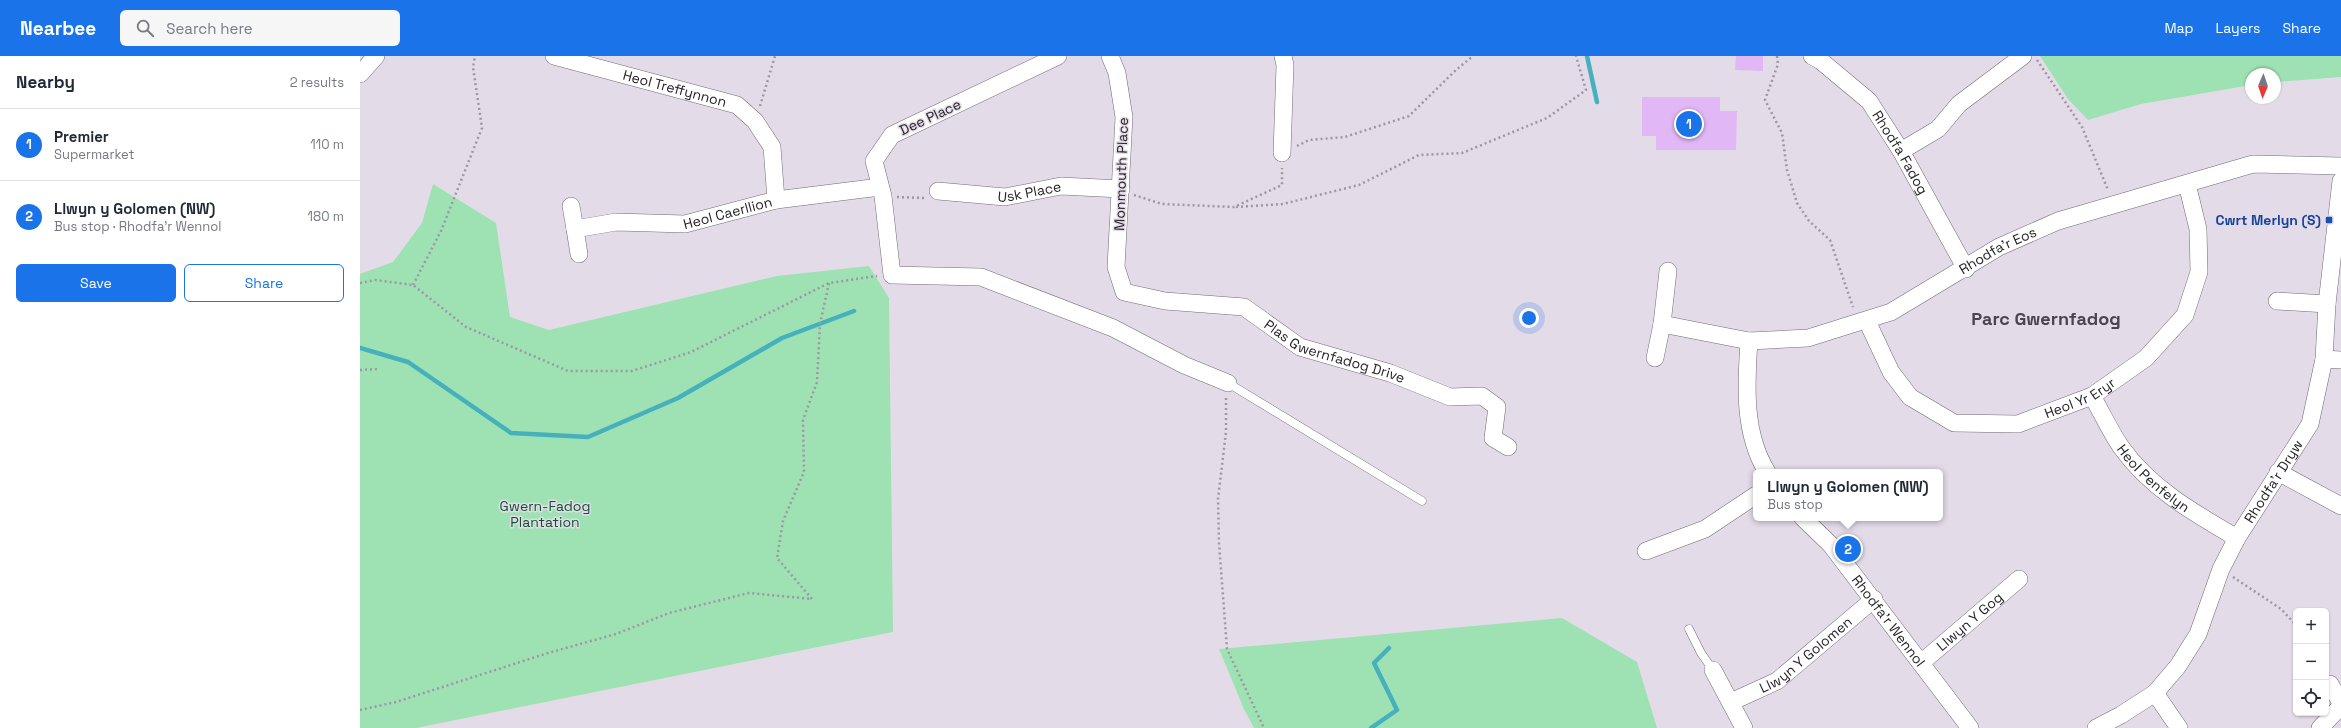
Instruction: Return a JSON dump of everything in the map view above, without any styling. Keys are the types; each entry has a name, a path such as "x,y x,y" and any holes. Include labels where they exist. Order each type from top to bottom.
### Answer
{"street":[{"path":"360,74 376,56"},
{"name":"Heol Treffynnon","path":"554,56 736,105 755,121 772,147 776,200"},
{"name":"Dee Place","path":"892,275 881,191 874,161 892,135 1058,56"},
{"name":"Monmouth Place","path":"1110,56 1117,73 1124,117 1116,267 1124,292"},
{"path":"1282,153 1285,64 1283,56"},
{"path":"1901,151 1938,129 1959,104 2023,56"},
{"name":"Rhodfa Fadog","path":"1819,58 1869,101 1901,151 1966,269"},
{"name":"Rhodfa'r Eos","path":"1662,324 1749,341 1808,338 1891,312 1966,269 1999,247 2051,224 2113,204 2253,164 2341,166"},
{"name":"Rhodfa'r Dryw","path":"2096,728 2121,715 2155,693 2178,666 2198,634 2221,569 2237,538 2310,424 2333,360 2327,304 2341,181"},
{"name":"Heol Yr Eryr","path":"1863,322 1892,372 1910,397 1954,423 2018,424 2092,396 2146,358 2185,315 2199,272 2198,229 2187,184"},
{"name":"Usk Place","path":"938,191 1005,196 1061,186 1121,189"},
{"name":"Heol Caerllion","path":"575,229 616,222 685,224 776,200 881,191"},
{"path":"571,206 579,254"},
{"path":"1655,358 1662,324 1668,271"},
{"path":"892,275 980,277 1113,328 1184,365 1228,383"},
{"name":"Plas Gwernfadog Drive","path":"1124,292 1165,301 1244,307 1300,347 1390,373 1450,397 1482,396 1497,407 1493,438 1508,447"},
{"path":"2277,301 2327,304"},
{"path":"1749,341 1745,388 1750,428 1761,463 1765,469"},
{"name":"Heol Penfelyn","path":"2092,396 2122,447 2156,485 2193,512 2237,538"},
{"path":"2278,472 2341,506"},
{"path":"1646,551 1705,529 1753,497"},
{"name":"Rhodfa'r Wennol","path":"1806,521 1831,545 1874,599 1970,728"},
{"name":"Llwyn Y Gog","path":"1921,663 2019,579"},
{"name":"Llwyn Y Golomen","path":"1731,702 1777,681 1874,599"},
{"path":"1713,670 1744,728"},
{"path":"2320,728 2341,705 2330,684"},
{"path":"2155,693 2179,728"}],"lane":[{"path":"1228,383 1422,501"},
{"path":"1689,628 1701,653 1713,670"}],"path":[{"path":"413,284 441,231 482,128 473,67 475,56"},
{"path":"755,121 775,56"},
{"path":"1234,208 1282,185 1282,153 1309,140 1345,137 1409,116 1456,70 1473,56"},
{"path":"1121,189 1141,198 1162,204 1234,208 1283,204 1359,185 1419,156 1462,153 1547,118 1586,90 1576,56"},
{"path":"1777,56 1778,64 1765,100 1782,133 1787,170 1797,203 1809,221 1830,240 1863,322"},
{"path":"2035,56 2082,127 2113,204"},
{"path":"881,191 932,199 938,191"},
{"path":"360,283 375,280 413,284 466,327 568,370 632,370 691,352 829,283 892,275"},
{"path":"360,710 396,702 548,653 616,634 669,613 749,593 812,599 778,558 783,521 804,472 803,420 817,382 820,324 829,283"},
{"path":"360,370 378,369"},
{"path":"1228,383 1226,432 1218,499 1219,543 1227,649 1264,728"},
{"path":"2221,569 2281,609 2293,622"}],"green space":[{"path":"2040,56 2341,56 2341,77 2281,82 2281,68 2245,68 2245,86 2141,104 2088,120 2068,99"},
{"name":"Gwern-Fadog Plantation","path":"433,184 496,223 510,317 549,330 777,276 869,266 889,298 893,632 416,728 360,728 360,274 393,262 422,223"},
{"path":"1562,618 1637,662 1657,728 1254,728 1244,709 1219,649"}],"building":[{"path":"1736,56 1763,56 1763,71 1735,70"},
{"path":"1642,97 1720,97 1720,111 1737,111 1736,150 1656,150 1656,136 1642,136"}],"waterway":[{"path":"1587,56 1597,102"},
{"path":"360,348 408,362 511,433 588,437 678,398 782,338 854,311"},
{"path":"1371,728 1397,710 1374,663 1389,648"}],"place":[{"name":"Premier","path":"1689,124"},
{"name":"Cwrt Merlyn (S)","path":"2329,220"},
{"name":"Llwyn y Golomen (NW)","path":"1848,549"}],"district":[{"name":"Parc Gwernfadog","path":"2046,318"}]}
